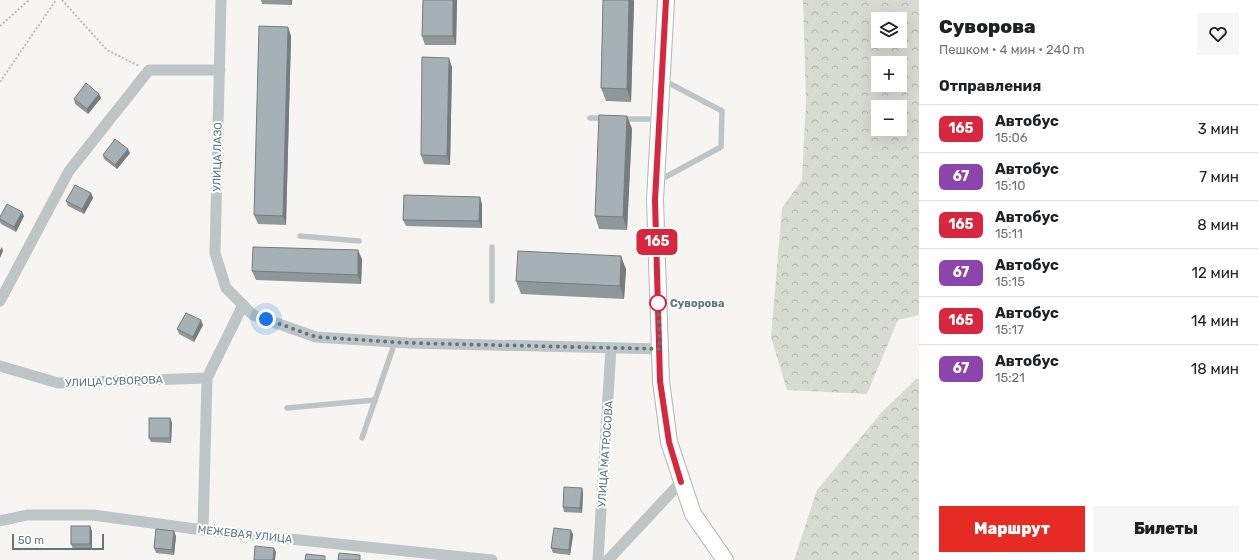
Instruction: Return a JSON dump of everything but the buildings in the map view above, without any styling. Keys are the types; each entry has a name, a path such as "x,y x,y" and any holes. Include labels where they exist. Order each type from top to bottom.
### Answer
{"main road":[{"path":"666,0 655,200 660,381 669,442 681,482 693,514 725,560"}],"street":[{"name":"УЛИЦА ЛАЗО","path":"221,0 215,253 226,288 243,305"},
{"path":"0,301 69,171 149,70 220,70"},
{"path":"204,530 207,378 243,305 253,315 316,337 395,342 660,349"},
{"name":"УЛИЦА МАТРОСОВА","path":"598,560 611,348"},
{"name":"УЛИЦА СУВОРОВА","path":"0,366 58,383 207,378"},
{"path":"608,560 681,482"},
{"name":"МЕЖЕВАЯ УЛИЦА","path":"0,521 27,515 93,515 204,530 492,560"}],"lane":[{"path":"656,182 721,147 722,111 662,79"},
{"path":"590,118 660,119"},
{"path":"300,236 359,241"},
{"path":"492,247 492,301"},
{"path":"362,438 395,342"},
{"path":"287,408 375,400"}],"path":[{"path":"0,26 29,0"},
{"path":"0,82 56,0"},
{"path":"62,0 107,50 149,70"}],"green space":[{"path":"803,0 919,0 919,315 898,320 867,394 787,390 771,337 782,208 802,180 806,101"},
{"path":"916,379 919,379 919,560 794,560 817,490 881,413"}],"bus line":[{"name":"165","path":"666,0 655,200 660,381 669,442 681,482"}],"place":[{"name":"Суворова","path":"658,303"}],"route":[{"path":"266,319 316,337 409,343 660,349 658,303"}]}
